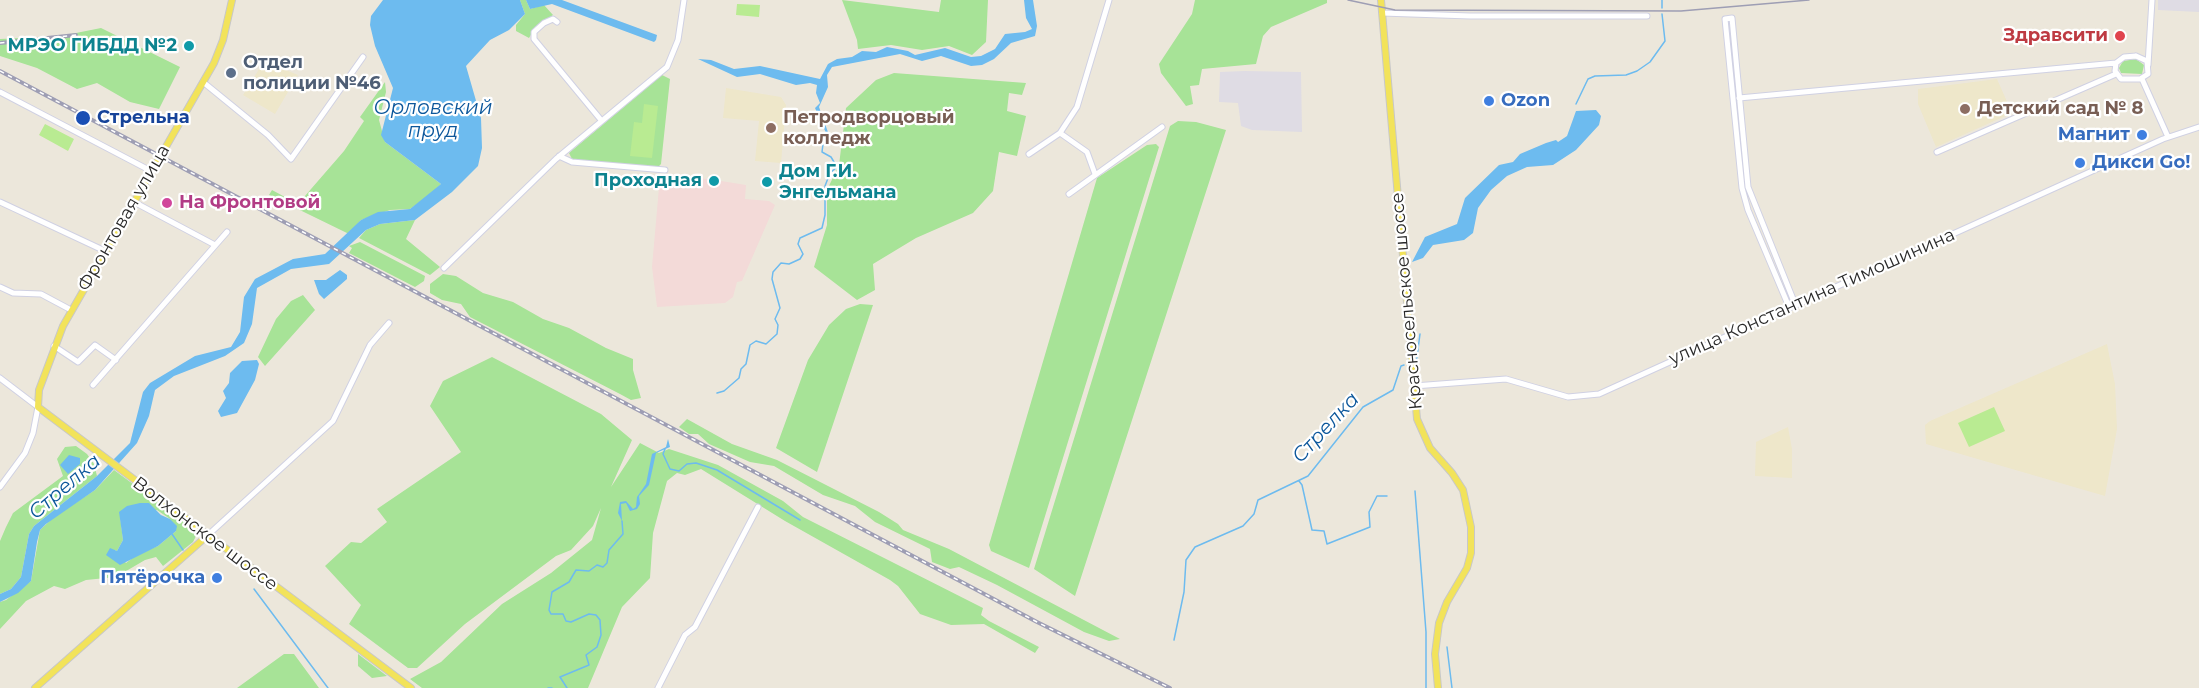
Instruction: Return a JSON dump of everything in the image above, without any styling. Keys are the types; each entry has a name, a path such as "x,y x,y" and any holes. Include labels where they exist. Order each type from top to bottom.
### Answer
{"main road":[{"name":"Фронтовая улица","path":"38,407 39,390 54,346 71,310 203,82 220,48 232,0"},
{"name":"Красносельское шоссе","path":"1381,0 1417,419 1423,436 1463,490 1471,527 1471,553 1467,568 1447,602 1439,623 1436,654 1438,688"},
{"name":"Волхонское шоссе","path":"38,407 411,688"},
{"path":"36,688 208,535"}],"street":[{"path":"444,268 559,156 669,65 680,30 684,0"},
{"path":"1029,154 1060,133 1077,107 1109,0"},
{"path":"2116,74 2126,80 2142,79 2148,74 2152,0"},
{"path":"1382,13 1470,16 1647,16"},
{"path":"1732,18 1751,196 1792,305 1742,188 1725,19 1732,18"},
{"path":"557,22 553,19 544,23 534,32 534,39 601,120"},
{"path":"1739,98 2116,63 2124,57 2136,56 2145,58 2148,64"},
{"path":"203,82 268,135 291,159 363,57"},
{"path":"2116,63 2116,74"},
{"path":"1937,153 2116,74"},
{"path":"2142,79 2168,137"},
{"path":"0,92 151,171"},
{"path":"1069,194 1087,184 1095,174 1108,169 1162,127"},
{"name":"улица Константина Тимошинина","path":"1414,386 1506,379 1568,397 1590,396 2168,137 2199,127"},
{"path":"1060,133 1087,152 1095,174"},
{"path":"559,156 572,162 665,170"},
{"path":"0,202 105,251"},
{"path":"134,202 215,245"},
{"path":"93,385 227,232"},
{"path":"0,286 13,293 41,294 71,310"},
{"path":"208,535 333,421 375,338 389,322"},
{"path":"54,346 78,362 95,345 116,360"},
{"name":"Волхонское шоссе","path":"0,378 38,407"},
{"path":"1,484 29,443 38,407"},
{"path":"658,688 685,635 695,627 758,507"}],"shaded area":[{"path":"2158,0 2199,0 2199,12 2158,10"},
{"path":"264,61 298,75 275,114 243,95"},
{"path":"1220,72 1301,72 1302,132 1252,130 1241,126 1238,103 1219,102"},
{"name":"Детский сад № 8","path":"1997,79 2012,113 1936,147 1918,104 1918,89"},
{"name":"Петродворцовый колледж","path":"726,88 781,97 786,105 781,163 755,161 759,121 723,118"},
{"path":"660,176 709,179 746,185 745,199 769,201 775,205 742,281 737,282 733,297 725,303 657,307 652,267"},
{"path":"2107,344 2115,384 2117,429 2105,496 1926,444 1925,425 1930,421"},
{"path":"1788,427 1792,449 1792,478 1755,476 1756,442"}],"green space":[{"path":"520,0 526,0 530,9 544,5 553,15 535,28 529,38 516,31 516,25 525,14"},
{"path":"842,0 939,12 941,0 988,0 986,42 972,55 949,46 922,50 891,45 858,49 857,40"},
{"path":"1195,0 1327,0 1327,3 1271,27 1263,36 1256,64 1202,69 1199,85 1190,86 1193,104 1186,106 1161,73 1159,64 1192,14"},
{"path":"737,4 760,5 759,17 736,15"},
{"path":"101,28 180,67 159,109 130,102 97,83 77,89 37,68 0,56 0,39 61,36"},
{"path":"2136,59 2144,65 2142,74 2121,73 2119,68 2123,61"},
{"path":"894,73 1026,83 1022,95 1009,93 1007,111 1026,116 1017,156 999,152 993,191 973,213 916,238 873,264 875,290 857,300 814,267 827,225 827,190 839,165 846,108 876,80"},
{"path":"662,75 670,79 661,164 658,167 572,159 569,153"},
{"path":"385,82 386,92 379,120 385,142 441,184 434,192 410,209 390,210 361,220 349,234 269,195 272,190 298,204 344,151 364,121 360,117"},
{"path":"644,104 658,106 652,158 630,156 634,122 642,123"},
{"path":"1178,121 1196,122 1226,130 1075,596 1034,569 1170,126"},
{"path":"45,124 74,139 68,151 39,135"},
{"path":"1156,144 1159,147 1029,568 991,551 989,545 1097,178 1147,145"},
{"path":"415,220 406,239 440,267 430,275 359,238 366,230 380,224"},
{"path":"360,242 425,276 424,281 415,287 349,253 352,248 349,246"},
{"path":"443,274 456,276 483,293 513,302 543,319 569,328 606,348 633,359 633,370 641,398 631,400 470,317 461,304 442,300 430,293 430,284"},
{"path":"303,295 315,310 265,366 258,357 276,319 291,301"},
{"path":"860,304 873,305 817,472 776,448 808,360 829,325 846,309"},
{"path":"492,357 601,414 632,440 611,487 640,443 659,453 669,449 718,465 783,501 803,517 983,608 981,615 989,621 1039,647 1035,653 984,624 951,625 920,614 898,586 890,580 785,521 701,469 685,475 677,473 667,481 653,533 650,578 622,607 588,688 422,688 410,679 441,662 502,604 551,573 592,540 601,508 593,526 571,550 556,556 465,624 417,668 408,668 349,624 361,605 325,566 351,542 361,543 387,522 377,509 461,452 430,406 443,381"},
{"path":"1994,407 2005,431 1969,447 1958,423"},
{"path":"687,419 732,444 777,460 879,512 903,530 949,549 1120,639 1109,641 1084,632 959,567 950,569 932,562 930,549 875,522 855,506 823,495 774,466 750,462 709,444 698,434 689,434 679,427"},
{"path":"76,446 87,454 94,464 97,476 34,526 29,534 21,577 11,589 0,594 0,541 13,513 63,476 57,459 65,447"},
{"path":"114,470 191,527 196,536 193,542 163,566 156,557 145,560 116,577 86,580 65,589 54,586 26,601 0,629 0,602 31,581 40,530 54,517 95,490","holes":["157,510 170,519 176,531 158,546 138,554 126,563 114,550 117,551 123,540 120,516"]},
{"path":"284,654 294,654 319,688 237,688"},
{"path":"358,654 387,676 372,678 358,666"}],"water":[{"name":"Орловский пруд","path":"383,0 520,0 525,14 509,30 490,40 466,66 481,118 482,148 478,166 452,192 415,220 380,224 366,230 329,264 291,269 257,288 252,324 244,343 225,356 174,376 155,390 149,416 137,443 95,490 40,530 31,581 18,593 0,602 0,594 11,589 21,577 29,534 34,526 97,476 130,443 143,392 150,383 195,356 231,347 240,332 244,297 255,279 293,259 325,254 361,220 378,212 410,209 441,184 385,142 381,135 393,88 375,46 370,25 371,16"},
{"path":"526,0 562,0 657,35 656,40 654,42 552,4 530,9"},
{"path":"1024,0 1033,0 1037,26 1035,36 1011,43 994,59 982,65 971,66 941,56 922,61 900,54 832,67 827,75 828,87 819,107 829,135 823,143 826,133 815,108 820,103 816,93 817,85 810,83 796,85 760,74 737,77 698,59 711,60 734,69 760,66 820,79 828,64 837,59 852,57 862,51 876,52 887,47 908,51 915,55 945,48 971,57 981,56 995,49 1005,34 1032,29 1026,18"},
{"path":"1596,110 1601,116 1599,125 1576,150 1553,165 1527,167 1507,176 1491,190 1478,208 1473,233 1464,240 1433,245 1423,258 1412,262 1425,237 1457,224 1465,198 1499,165 1513,162 1520,154 1546,143 1556,140 1558,142 1567,136 1576,111"},
{"path":"340,270 347,275 347,279 324,299 319,294 314,280 326,280"},
{"path":"257,360 259,364 255,380 237,413 221,417 218,411 226,398 223,391 229,383 230,373 242,361"},
{"path":"668,439 670,447 656,453 649,485 639,496 640,504 637,509 630,511 626,503 621,504 622,521 618,513 620,502 626,501 633,509 636,507 637,497 646,484 652,454 666,447"},
{"path":"69,455 80,458 80,464 68,474 60,465"},
{"path":"149,503 161,515 170,519 177,526 176,531 158,546 120,565 106,555 110,548 117,551 123,540 119,512 127,506"}],"waterway":[{"name":"Стрелка","path":"1662,0 1662,8"},
{"path":"1576,104 1588,79 1595,76 1626,75 1650,62 1665,41 1662,14"},
{"path":"717,393 724,391 739,378 741,369 746,364 750,345 756,341 766,344 777,334 778,325 775,319 780,308 772,279 773,272 781,263 789,264 800,259 803,254 798,244 800,238 822,228 825,215 825,186 830,173 837,167 831,157 822,152 823,144"},
{"name":"Стрелка","path":"1416,364 1420,334"},
{"name":"Стрелка","path":"1174,640 1184,592 1186,560 1195,547 1243,526 1254,514 1258,500 1308,476 1363,407 1393,390 1401,366 1404,365"},
{"path":"665,449 663,454 670,469 679,471 687,464 696,463 717,470 800,520"},
{"path":"1299,481 1302,485 1312,530 1324,531 1327,544 1370,527 1369,512 1377,496 1387,496"},
{"path":"1415,491 1426,632 1426,688"},
{"path":"567,688 560,677 589,665 586,655 597,647 601,635 600,620 596,615 589,614 571,622 566,621 563,614 551,614 549,610 552,592 569,582 576,570 589,571 597,565 603,567 607,563 609,550 623,534 622,521"},
{"path":"172,534 183,550"},
{"path":"254,589 328,688"},
{"path":"1447,647 1452,688"}],"tram line":[{"path":"1348,0 1395,10 1681,11 1809,0"}],"railway":[{"path":"0,43 76,35"},
{"path":"0,71 1037,622 1170,688"}],"place":[{"name":"Здравсити","path":"2120,36"},
{"name":"МРЭО ГИБДД №2","path":"189,46"},
{"name":"Отдел полиции №46","path":"231,73"},
{"name":"Ozon","path":"1489,101"},
{"name":"Детский сад № 8","path":"1965,109"},
{"name":"Стрельна","path":"83,118"},
{"name":"Петродворцовый колледж","path":"771,128"},
{"name":"Магнит","path":"2142,135"},
{"name":"Дикси Go!","path":"2080,163"},
{"name":"Проходная","path":"714,181"},
{"name":"Дом Г.И. Энгельмана","path":"767,182"},
{"name":"На Фронтовой","path":"167,203"},
{"name":"Пятёрочка","path":"217,578"}]}
